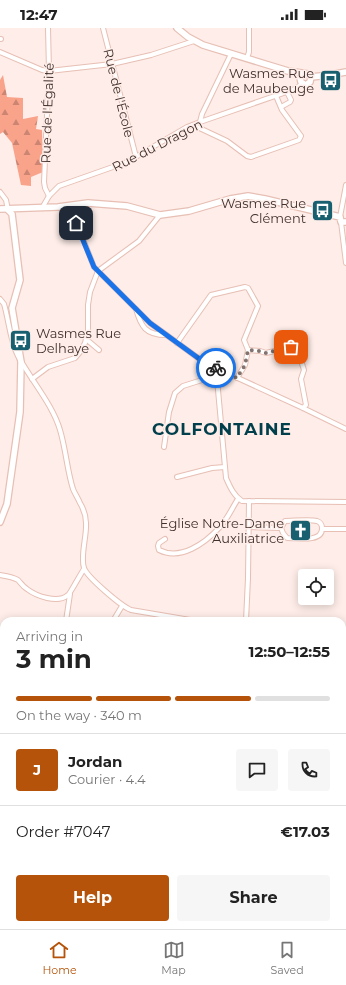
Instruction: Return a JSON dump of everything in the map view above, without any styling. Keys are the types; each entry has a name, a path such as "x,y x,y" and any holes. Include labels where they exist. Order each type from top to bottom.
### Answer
{"street":[{"name":"Rue de l'Égalité","path":"48,28 49,71 44,182 49,196"},
{"name":"Rue de l'École","path":"103,28 136,157"},
{"path":"177,28 194,41 203,45 302,76 308,74 311,77 346,72"},
{"path":"247,58 249,28"},
{"path":"0,52 42,70 49,71 112,64 151,55 194,41"},
{"path":"200,122 202,114 231,54"},
{"path":"302,76 300,81 302,84 306,85 311,81 311,77"},
{"name":"Rue du Dragon","path":"42,208 49,196 58,186 109,169 136,157 200,122 276,96 297,88 302,84"},
{"path":"281,107 291,100 286,92"},
{"path":"193,125 227,141 247,156 299,140 302,136 281,107 276,96"},
{"path":"346,185 342,220 346,263"},
{"path":"0,192 6,200 8,210 12,214 20,280 12,308 21,362 20,412 7,504 0,522"},
{"path":"0,209 42,208 88,203 127,206 160,215 189,210 230,199 248,196 265,199 342,220"},
{"path":"70,206 94,267 150,323 205,363 346,429"},
{"path":"32,379 48,367 75,358 80,352 88,331 88,305 90,292 98,271 139,241 160,215"},
{"path":"177,343 211,296 245,287 248,288 258,306 244,340 248,350 245,365 237,378"},
{"path":"0,299 4,304 17,355 60,428 66,450 74,493 80,502 86,521 86,535 83,553 84,569 74,583 70,594 67,617"},
{"path":"136,308 142,326 150,333 167,335"},
{"path":"86,339 99,350"},
{"path":"248,350 266,353 291,347 298,351 304,370 301,379 306,405 303,408"},
{"path":"164,446 169,412 175,393 184,386 202,380 214,367"},
{"path":"214,367 226,478 231,490 238,499 242,501 346,502"},
{"path":"176,477 212,468 225,467"},
{"path":"165,539 159,543 158,546 159,550 164,552 177,553 197,546 220,527 238,499"},
{"path":"246,617 249,501"},
{"path":"285,521 316,521 321,524 322,529 321,534 315,538 287,538 282,533 281,528 285,521"},
{"path":"249,528 281,528"},
{"path":"322,529 346,529"},
{"path":"84,569 122,606 131,610 172,617"},
{"path":"0,576 9,576 18,580 26,588 44,598 55,599 70,594"},
{"path":"115,617 122,606"}],"green space":[{"path":"3,75 7,97 23,98 23,119 38,116 36,129 42,130 43,172 31,177 31,186 21,185 12,143 3,132 0,134 0,80"}],"way so far":[{"path":"216,368 237,378 245,365 248,350 266,353 291,347"}],"place":[{"name":"Wasmes Rue de Maubeuge","path":"330,80"},
{"name":"Wasmes Rue Clément","path":"322,210"},
{"name":"Wasmes Rue Delhaye","path":"20,340"},
{"name":"Église Notre-Dame Auxiliatrice","path":"300,530"}],"district":[{"name":"COLFONTAINE","path":"222,429"}],"route":[{"path":"76,223 94,267 150,323 205,363 216,368"}]}
